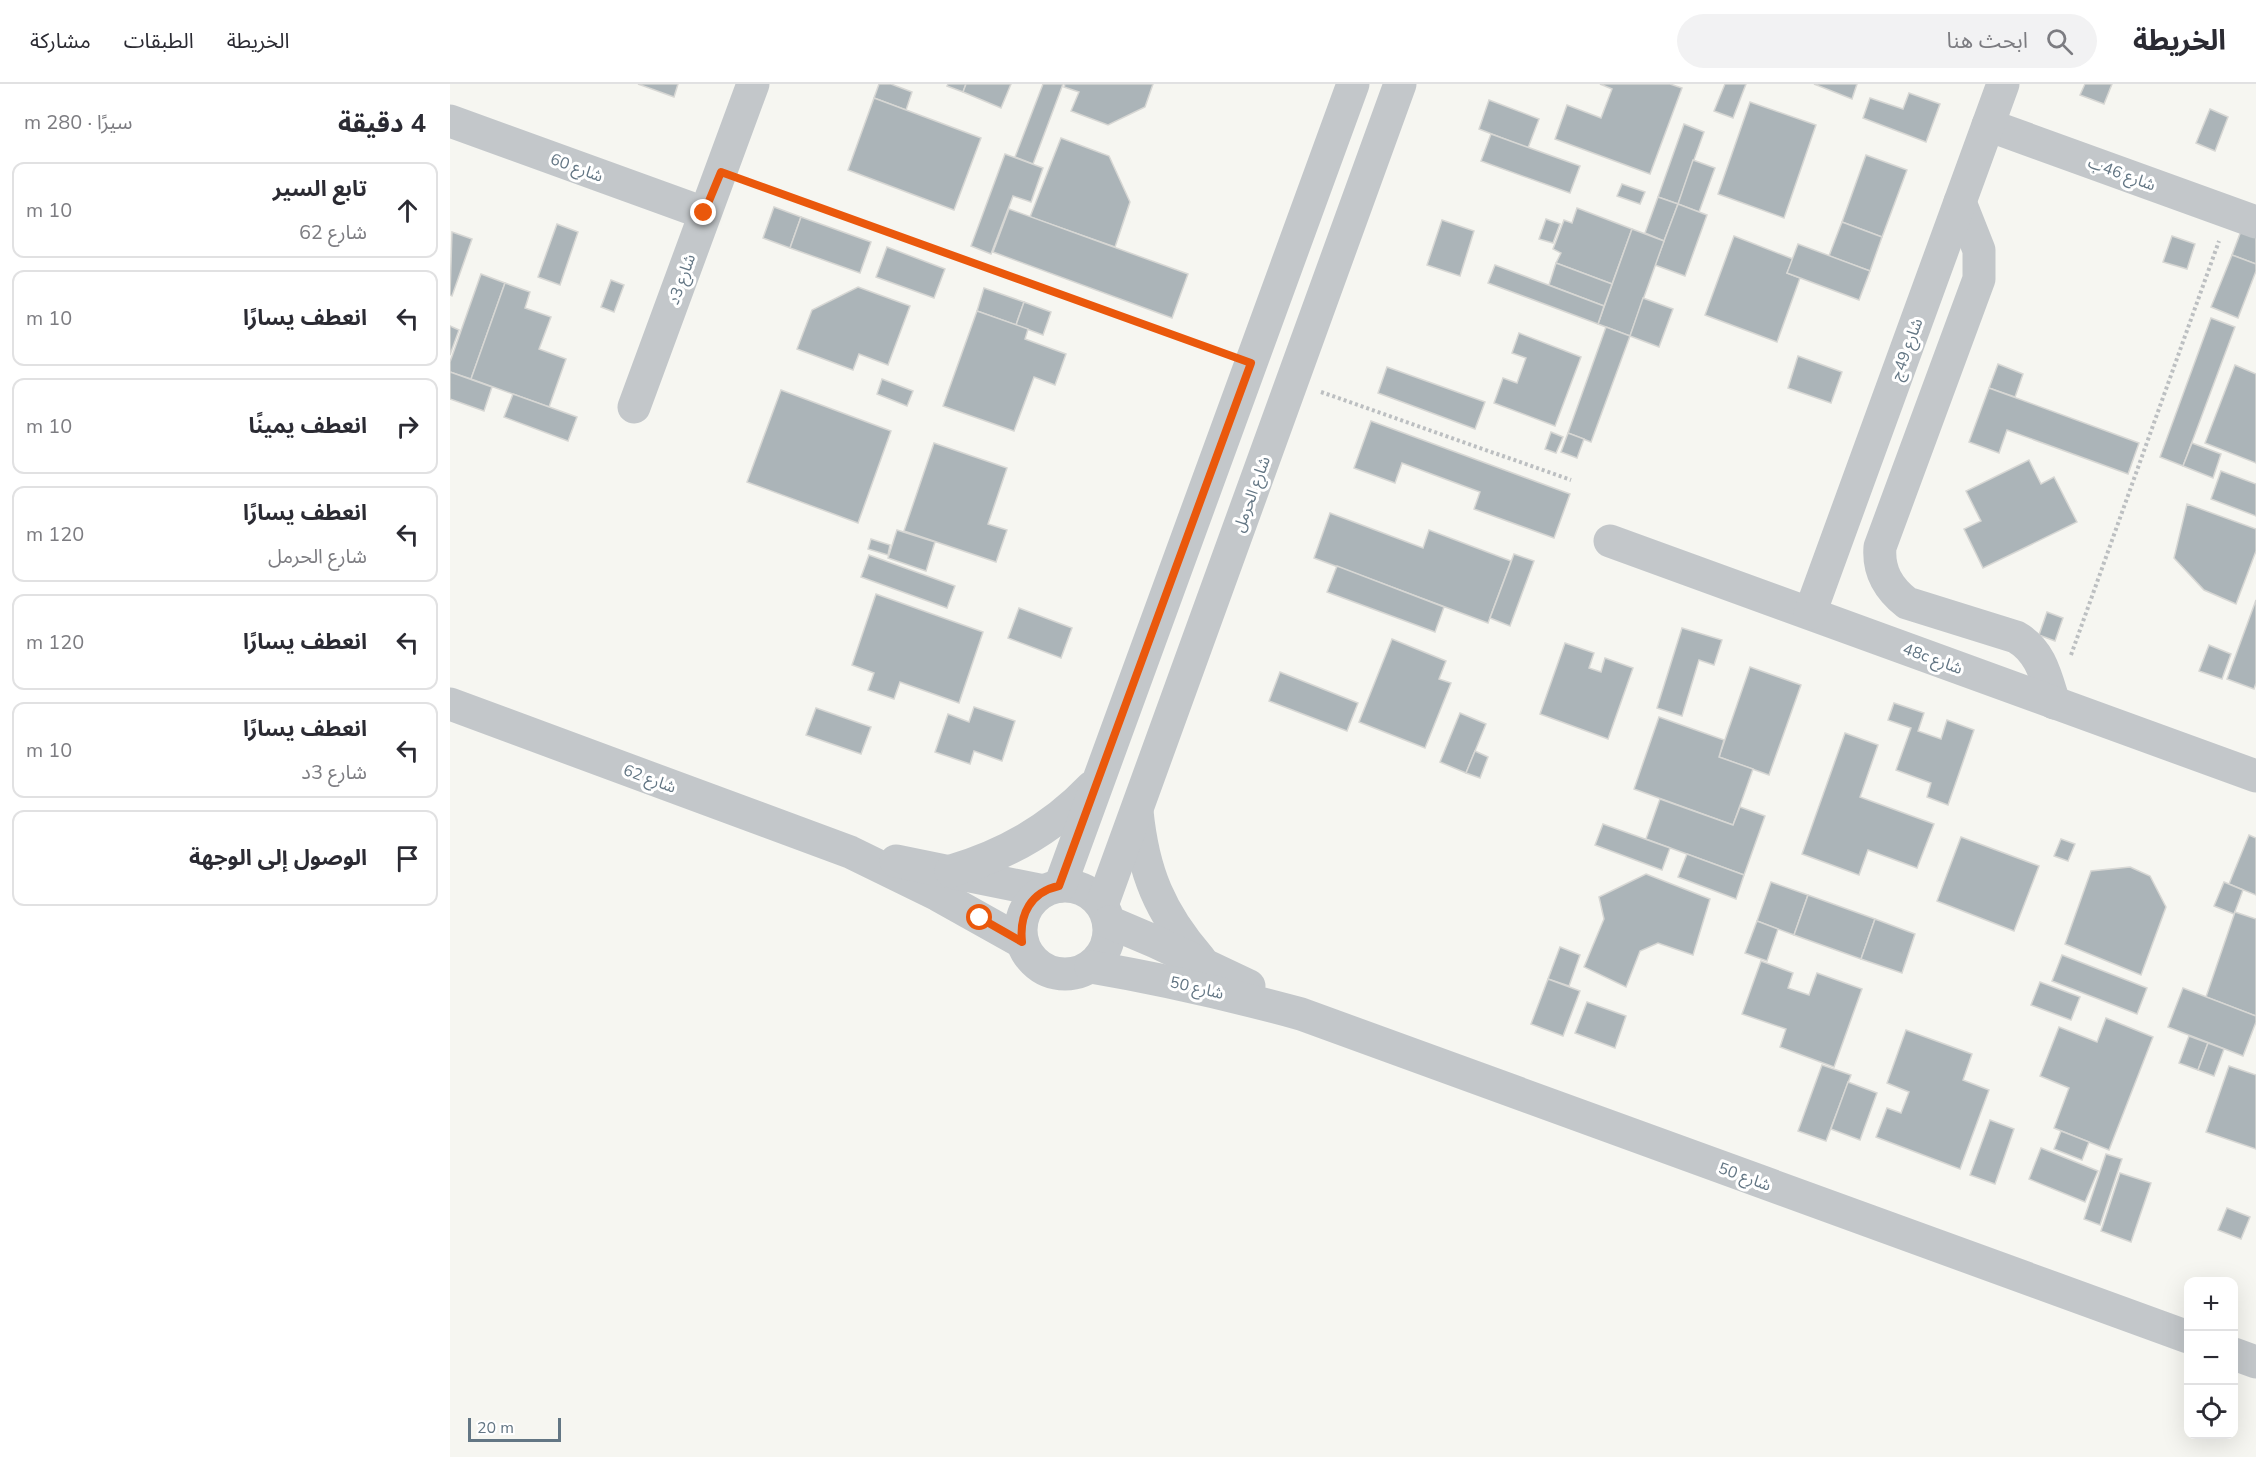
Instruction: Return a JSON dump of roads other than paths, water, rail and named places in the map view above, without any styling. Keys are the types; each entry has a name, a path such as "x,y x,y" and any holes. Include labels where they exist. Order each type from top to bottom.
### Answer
{"street":[{"name":"شارع 3د","path":"634,407 753,84"},
{"path":"1052,888 1098,781 1353,84"},
{"name":"شارع الحرمل","path":"1105,913 1137,808 1400,84"},
{"name":"شارع 49ج","path":"1810,613 2003,84"},
{"name":"شارع 60","path":"450,121 704,213"},
{"name":"شارع 46ب","path":"1988,125 2243,217"},
{"path":"1960,202 1979,250 1979,279 1880,547 1879,558 1885,579 1894,593 1906,603 2016,637 2025,642 2043,666 2054,703"},
{"name":"48c شارع","path":"1610,541 2256,776"},
{"name":"شارع 62","path":"450,704 850,852 938,895 1022,942"},
{"path":"950,871 978,863 1031,838 1063,815 1098,781"},
{"path":"1137,808 1140,842 1162,908 1180,937 1203,963"},
{"name":"شارع 62","path":"850,852 1052,888"},
{"path":"1069,886 1088,892 1105,913 1108,942 1099,960 1091,967 1068,975 1045,970 1027,954 1022,942 1022,919 1034,898 1052,888 1069,886"},
{"name":"شارع 50","path":"1105,913 1301,1014"},
{"name":"شارع 50","path":"1091,967 1192,986 1301,1014 2184,1336"},
{"path":"2238,1355 2256,1362"}]}
